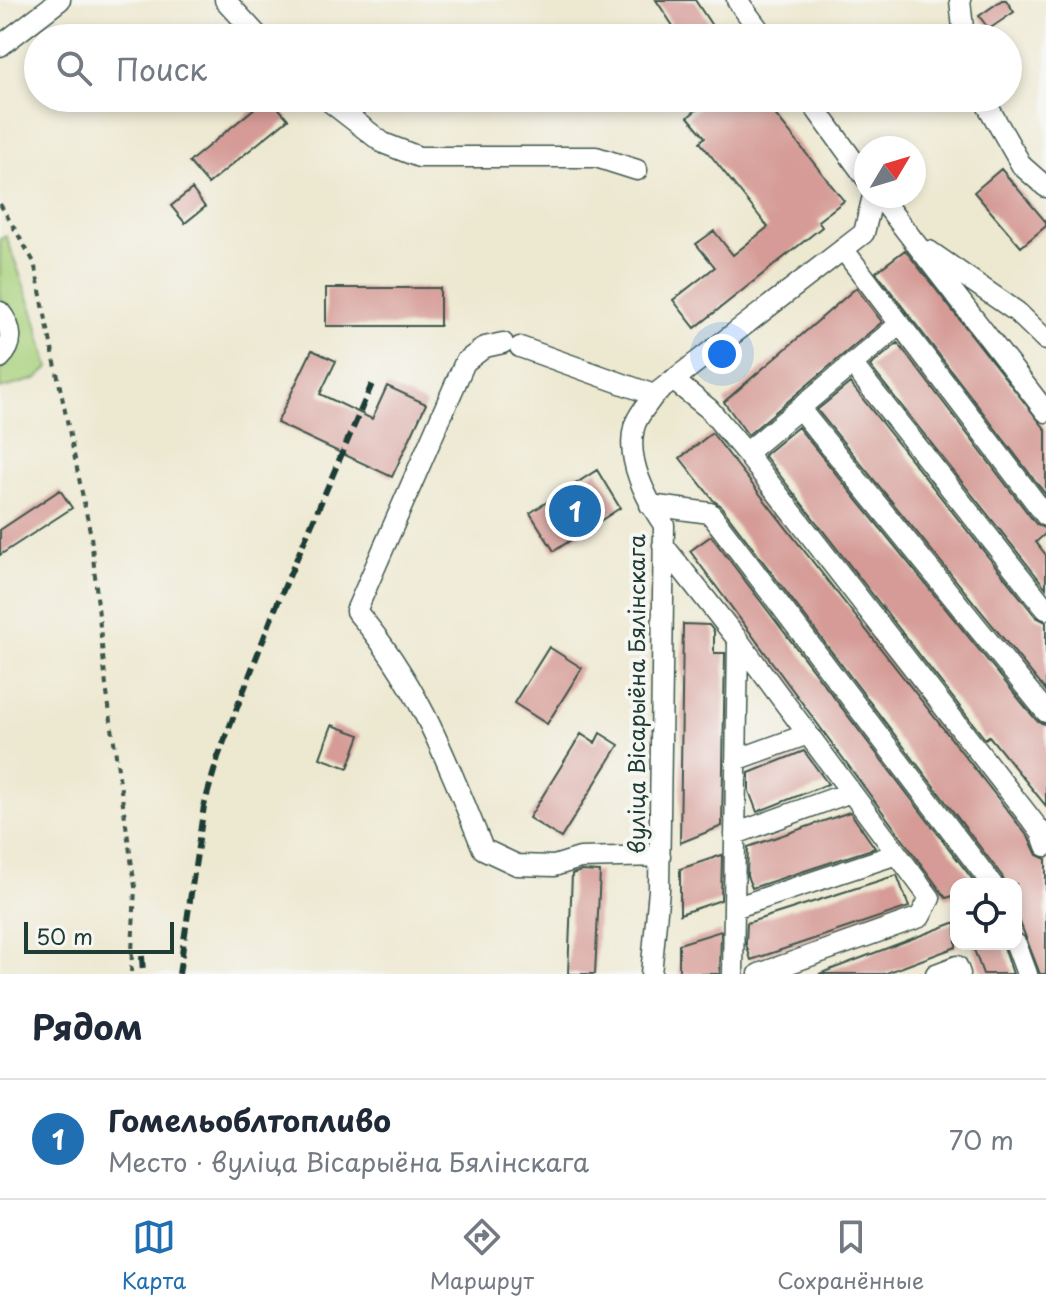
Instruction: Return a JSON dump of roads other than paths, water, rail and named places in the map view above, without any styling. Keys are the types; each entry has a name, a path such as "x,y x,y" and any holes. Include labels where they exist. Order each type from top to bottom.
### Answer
{"street":[{"path":"29,24 60,0"},
{"path":"225,0 247,24"},
{"path":"737,0 755,24"},
{"path":"960,0 963,24"},
{"path":"0,46 24,28"},
{"path":"343,112 383,143 419,157 596,157 637,170"},
{"path":"818,112 854,161"},
{"path":"991,112 1022,166 1046,187"},
{"name":"вуліца Вісарыёна Бялінскага","path":"651,974 660,856 664,525 650,505 636,465 634,425 654,395 864,233 870,208"},
{"path":"888,208 1046,412"},
{"path":"913,239 1017,312 1046,340"},
{"path":"843,249 1046,516"},
{"path":"0,312 10,328 10,342 6,353 0,358"},
{"path":"746,453 900,324"},
{"path":"654,395 512,345 485,347 465,362 356,611 383,641 428,715 483,849 517,865 554,866 580,858 660,856"},
{"path":"852,364 1046,609"},
{"path":"673,380 709,409 746,453 1041,832 1046,846"},
{"path":"799,408 1046,712"},
{"path":"650,505 710,513 987,878"},
{"path":"663,545 738,640 930,898 920,917 759,974"},
{"path":"733,974 738,640"},
{"path":"736,760 808,734"},
{"path":"735,834 851,792"},
{"path":"734,908 897,854"},
{"path":"1018,950 1027,974"},
{"path":"936,974 957,966 960,974"}],"railway":[{"path":"179,974 204,806 218,757 275,609 372,384"},
{"path":"142,956 143,974"}],"place":[{"name":"Гомельоблтопливо","path":"575,511"}]}
